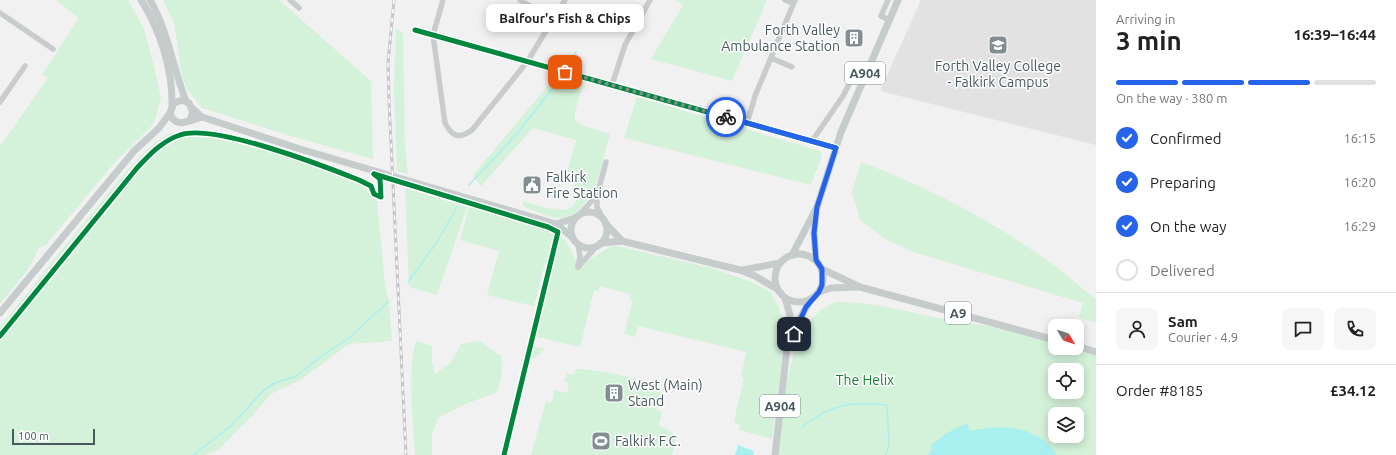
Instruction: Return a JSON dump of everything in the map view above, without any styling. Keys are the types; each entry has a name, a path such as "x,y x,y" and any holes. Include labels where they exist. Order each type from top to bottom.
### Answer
{"main road":[{"path":"141,0 152,20 164,56 172,97 171,109 174,121"},
{"path":"150,0 161,22 176,75 186,101 202,117 300,148 556,224 578,244 586,248 622,241 740,270 755,276 777,289 785,298 798,302 811,299 819,292 824,277 822,269 816,260 805,255 792,255 780,263 740,270"},
{"name":"A904","path":"792,255 817,207 836,148 862,79 898,0"},
{"path":"0,314 134,151 159,128 178,101 186,101"},
{"path":"190,120 192,116 192,108"},
{"path":"159,128 174,121 182,123 202,117"},
{"name":"A904","path":"816,260 814,233 817,207"},
{"path":"556,224 592,212 602,218 622,241"},
{"path":"572,237 571,227 578,216"},
{"path":"598,245 606,234 606,224"},
{"path":"777,289 775,276 780,263"},
{"name":"A9","path":"822,269 860,287 1048,338"},
{"name":"A9","path":"819,292 831,288 860,287"},
{"name":"A904","path":"775,455 787,357 790,315 785,298"},
{"name":"A904","path":"787,357 800,318 811,299"},
{"path":"1084,348 1096,352"}],"street":[{"path":"290,0 299,8"},
{"path":"443,0 433,35 445,123 450,132 456,135 464,135 472,130 527,62 565,0"},
{"path":"520,0 553,20"},
{"path":"612,85 625,45 650,0"},
{"path":"747,123 755,96 794,2 785,0"},
{"path":"888,0 881,16 889,20"},
{"path":"0,13 53,49"},
{"path":"415,30 836,148"},
{"path":"770,58 792,67"},
{"path":"812,141 843,96 859,65"},
{"path":"1,97 25,66"},
{"path":"602,218 598,207 597,195 606,162"},
{"path":"578,216 597,195"},
{"path":"578,244 580,256 578,267 598,245"}],"shaded area":[{"name":"Forth Valley College - Falkirk Campus","path":"921,0 1096,0 1096,145 880,91"}],"green space":[{"path":"56,0 128,0 144,29 161,98 156,117 151,127 114,163 46,245 39,248 29,268 0,304 0,146 48,78 42,75 79,18"},
{"path":"163,0 279,0 371,81 373,159 294,137 202,108 187,89 182,76 174,23"},
{"path":"675,0 767,0 732,81 651,59 683,5"},
{"path":"396,28 403,34 405,148 408,174 397,171 394,90"},
{"path":"556,76 583,82 575,112 575,120 581,125 610,134 600,171 589,198 581,208 571,215 559,218 547,216 526,208 523,205 523,201 556,210 569,209 573,206 580,188 574,186 576,176 567,173 576,140 533,128 481,186 473,175"},
{"path":"637,97 820,151 822,155 811,185 624,138"},
{"path":"170,133 176,133 162,142 147,155 0,333 0,326 125,173 151,146"},
{"path":"192,134 216,135 281,154 342,175 357,182 377,201 385,286 389,301 392,341 349,344 302,379 271,394 253,415 220,448 206,455 0,455 0,341 126,186 168,142"},
{"path":"861,162 911,182 959,206 1006,233 1057,267 1096,299 1096,323 1079,317 1083,303 913,252 885,239 860,220 852,192"},
{"path":"405,188 467,207 437,295 409,287"},
{"path":"470,204 548,227 559,235 567,244 578,267 613,245 711,268 752,282 770,292 779,307 783,326 781,365 772,439 739,430 740,426 734,421 744,378 741,376 746,352 638,326 635,337 624,334 633,300 629,299 630,294 600,286 598,291 594,290 580,347 533,336 550,264 545,263 534,306 487,295 499,251 460,240"},
{"name":"The Helix","path":"836,302 851,302 893,308 1048,338 1048,355 1084,355 1084,349 1096,352 1096,455 776,455 778,427 789,372 798,343 812,318 823,309"},
{"path":"417,341 432,346 432,362 435,374 451,362 461,344 480,341 502,357 501,380 496,393 465,404 438,418 432,435 432,455 415,455 411,379 414,350"},
{"path":"532,346 545,349 533,359 528,357"},
{"path":"576,369 620,375 641,381 661,390 659,399 665,401 664,406 658,404 656,410 662,411 659,425 677,436 672,455 531,455 546,401 552,403 554,390 567,393 569,383 564,382 567,373 574,375"}],"water":[{"path":"967,423 970,431 1006,428 1029,432 1049,445 1057,455 928,455 933,448 930,446 947,433"},
{"path":"738,445 754,451 753,455 735,455"}],"waterway":[{"path":"573,58 576,52"},
{"path":"469,185 515,136 561,78"},
{"path":"408,282 437,242 457,207"},
{"path":"193,455 231,426 264,390 275,383 295,377 320,357 350,337 389,301"},
{"path":"802,427 823,413 842,406 852,404 887,405 889,444 886,455"}],"railway":[{"path":"394,0 388,63 389,101 406,455"}],"cycle path":[{"path":"415,30 836,148"},
{"path":"0,336 137,168 156,149 173,138 180,135 196,133 242,140 296,156 359,180 371,186 374,194 381,197 380,179 374,174"},
{"path":"374,174 548,227 558,232 504,455"}],"way so far":[{"path":"565,72 726,117"}],"place":[{"name":"Forth Valley Ambulance Station","path":"854,38"},
{"name":"Forth Valley College - Falkirk Campus","path":"998,45"},
{"name":"Balfour's Fish & Chips","path":"565,72"},
{"name":"Falkirk Fire Station","path":"532,185"},
{"name":"West (Main) Stand","path":"614,393"},
{"name":"Falkirk F.C.","path":"601,441"}],"route":[{"path":"726,117 836,148 817,207 814,233 816,260 822,269 824,277 819,292 811,299 806,307 794,334"}]}
